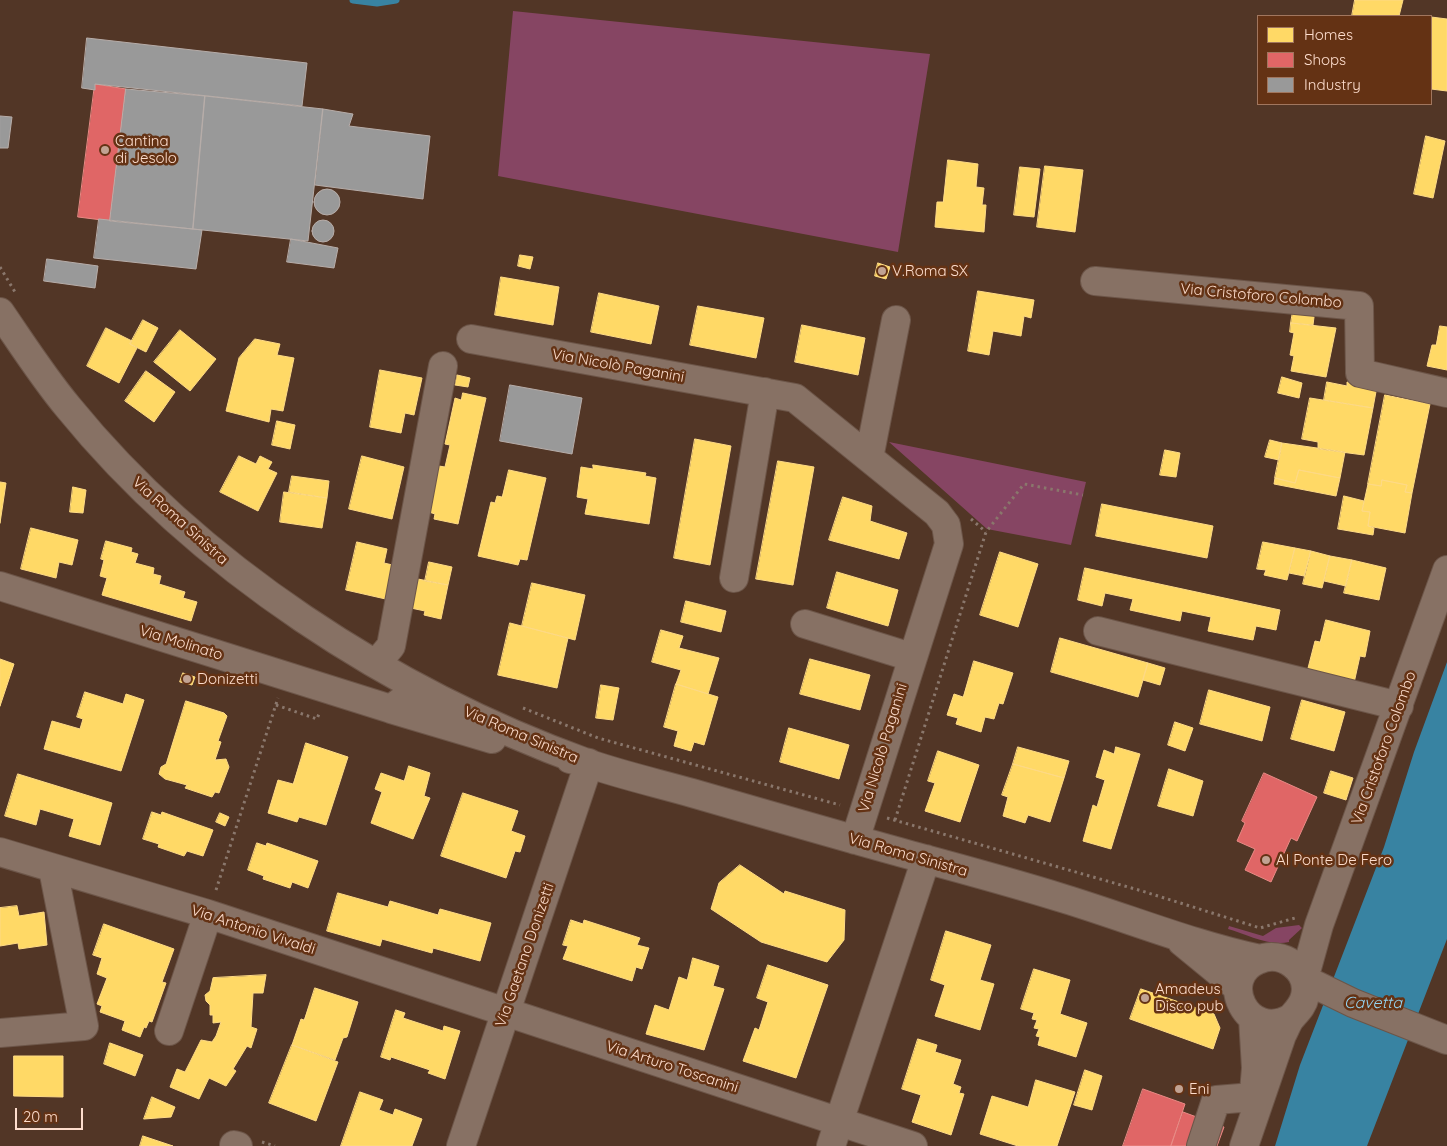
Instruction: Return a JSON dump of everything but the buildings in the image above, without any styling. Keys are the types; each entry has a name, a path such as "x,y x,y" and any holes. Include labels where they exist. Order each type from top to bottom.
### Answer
{"street":[{"name":"Via Cristoforo Colombo","path":"1095,281 1360,306 1360,373 1447,393"},
{"name":"Via Roma Sinistra","path":"9,304 67,406 113,458 165,509 228,565 289,609 376,664 414,685 497,727 588,763 1064,898 1173,934 1270,958"},
{"path":"869,458 896,320"},
{"name":"Via Nicolò Paganini","path":"471,339 795,398 937,513 946,525 949,544 855,840"},
{"path":"376,664 391,646 443,366"},
{"path":"734,578 765,392"},
{"name":"Via Cristoforo Colombo","path":"1246,1140 1282,1035 1305,997 1319,925 1447,570"},
{"name":"Via Molinato","path":"0,586 470,733 588,763"},
{"path":"805,624 912,657"},
{"path":"1098,631 1399,706"},
{"path":"391,709 404,700 414,685"},
{"name":"Via Gaetano Donizetti","path":"461,1146 588,763"},
{"name":"Via Antonio Vivaldi","path":"0,852 208,914 505,1012"},
{"path":"835,1134 926,860"},
{"path":"0,1033 84,1026 53,869"},
{"path":"169,1031 208,914"},
{"name":"Via Cristoforo Colombo","path":"1270,958 1300,946 1319,925"},
{"name":"Via Roma Sinistra","path":"1173,934 1238,988"},
{"path":"1305,997 1296,966 1270,958 1246,969 1238,988 1241,1003 1253,1018 1271,1024 1305,997 1353,1003 1447,1040"},
{"name":"Via Arturo Toscanini","path":"505,1012 835,1134 913,1146"},
{"path":"1246,1140 1256,1068 1253,1018"},
{"path":"1201,1146 1216,1100 1253,1097"}],"path":[{"path":"0,267 9,304"},
{"path":"895,820 986,532 1024,484 1083,495"},
{"path":"208,914 285,676"},
{"path":"276,705 317,718 320,710"},
{"path":"517,706 598,738 895,820 1142,891 1260,928 1298,918 1319,925"}],"shaded area":[{"path":"513,11 930,54 898,252 498,176"},
{"path":"889,442 1086,482 1071,545 987,529"},
{"path":"1299,925 1302,928 1289,942 1282,943 1258,939 1228,929 1229,926 1263,936 1276,928"}],"water":[{"name":"Cavetta","path":"1447,662 1447,939 1367,1146 1275,1146 1300,1065 1384,847 1414,752"}],"waterway":[{"path":"353,0 377,3 396,0"}],"place":[{"name":"Cantina di Jesolo","path":"105,150"},
{"name":"V.Roma SX","path":"882,271"},
{"name":"Donizetti","path":"187,679"},
{"name":"Al Ponte De Fero","path":"1266,860"},
{"name":"Amadeus Disco pub","path":"1145,998"},
{"name":"Eni","path":"1179,1089"}]}
